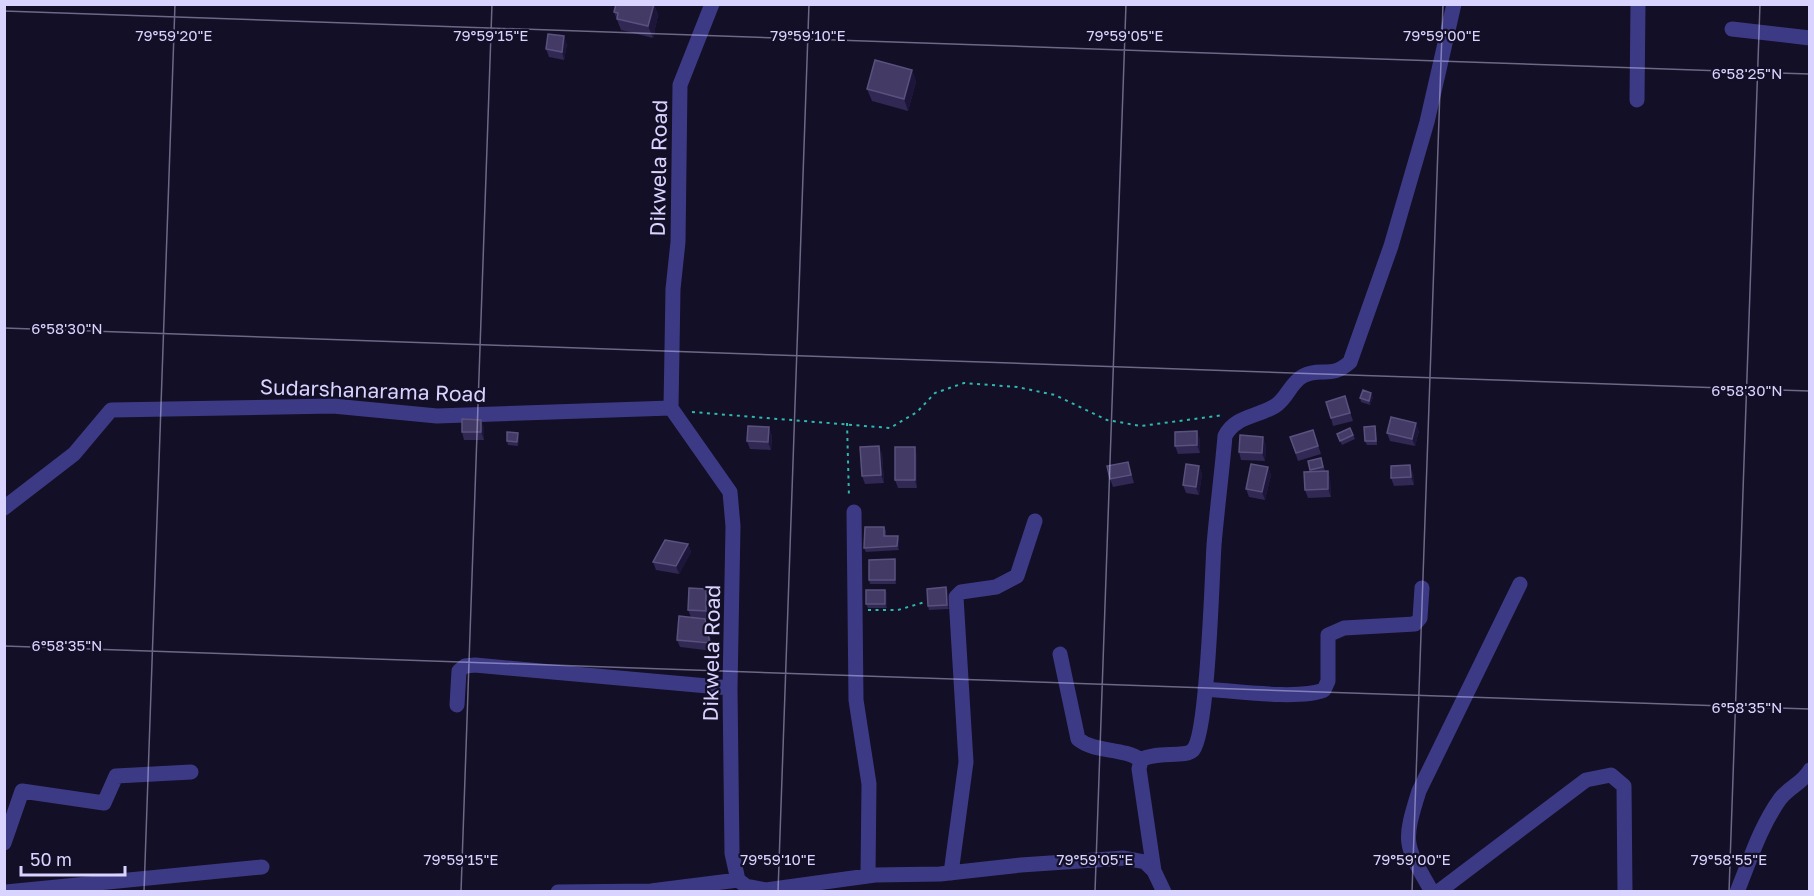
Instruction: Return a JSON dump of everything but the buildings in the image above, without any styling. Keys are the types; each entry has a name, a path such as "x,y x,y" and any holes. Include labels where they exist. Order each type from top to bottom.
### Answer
{"street":[{"name":"Dikwela Road","path":"712,4 680,85 678,242 673,289 671,408 730,492 733,537 730,688 732,854 738,880"},
{"path":"1164,891 1154,871 1139,769 1141,760 1150,754 1186,754 1193,750 1205,689 1225,436 1231,424 1277,405 1294,382 1306,374 1339,372 1350,362 1391,246 1427,122 1454,4"},
{"path":"1636,100 1638,4"},
{"path":"1732,29 1809,38"},
{"name":"Sudarshanarama Road","path":"4,508 74,454 111,410 333,406 437,416 671,408"},
{"path":"854,512 853,610 856,699 869,784 868,875"},
{"path":"951,873 966,762 956,597 961,592 996,586 1017,576 1035,521"},
{"path":"1432,891 1409,850 1409,824 1419,791 1520,584"},
{"path":"1205,689 1292,694 1317,693 1324,690 1328,681 1328,635 1344,628 1415,624 1420,618 1422,588"},
{"path":"1060,654 1078,739 1085,744 1130,752 1141,760"},
{"path":"457,705 459,671 465,666 476,664 730,688"},
{"path":"1737,891 1766,819 1783,796 1806,777 1809,770"},
{"path":"4,843 22,791 104,803 116,776 191,772"},
{"path":"1438,891 1586,780 1611,775 1624,786 1625,891"},
{"path":"558,891 651,891 738,880 746,886 766,891 868,875 951,873 1021,864 1124,858 1145,862 1154,871"},
{"path":"6,891 262,867"}],"path":[{"path":"671,408 890,428 917,412 935,393 964,383 1017,387 1055,395 1107,420 1141,426 1219,416 1229,412"},
{"path":"847,423 849,503 854,512"},
{"path":"853,610 898,610 925,602"}]}
